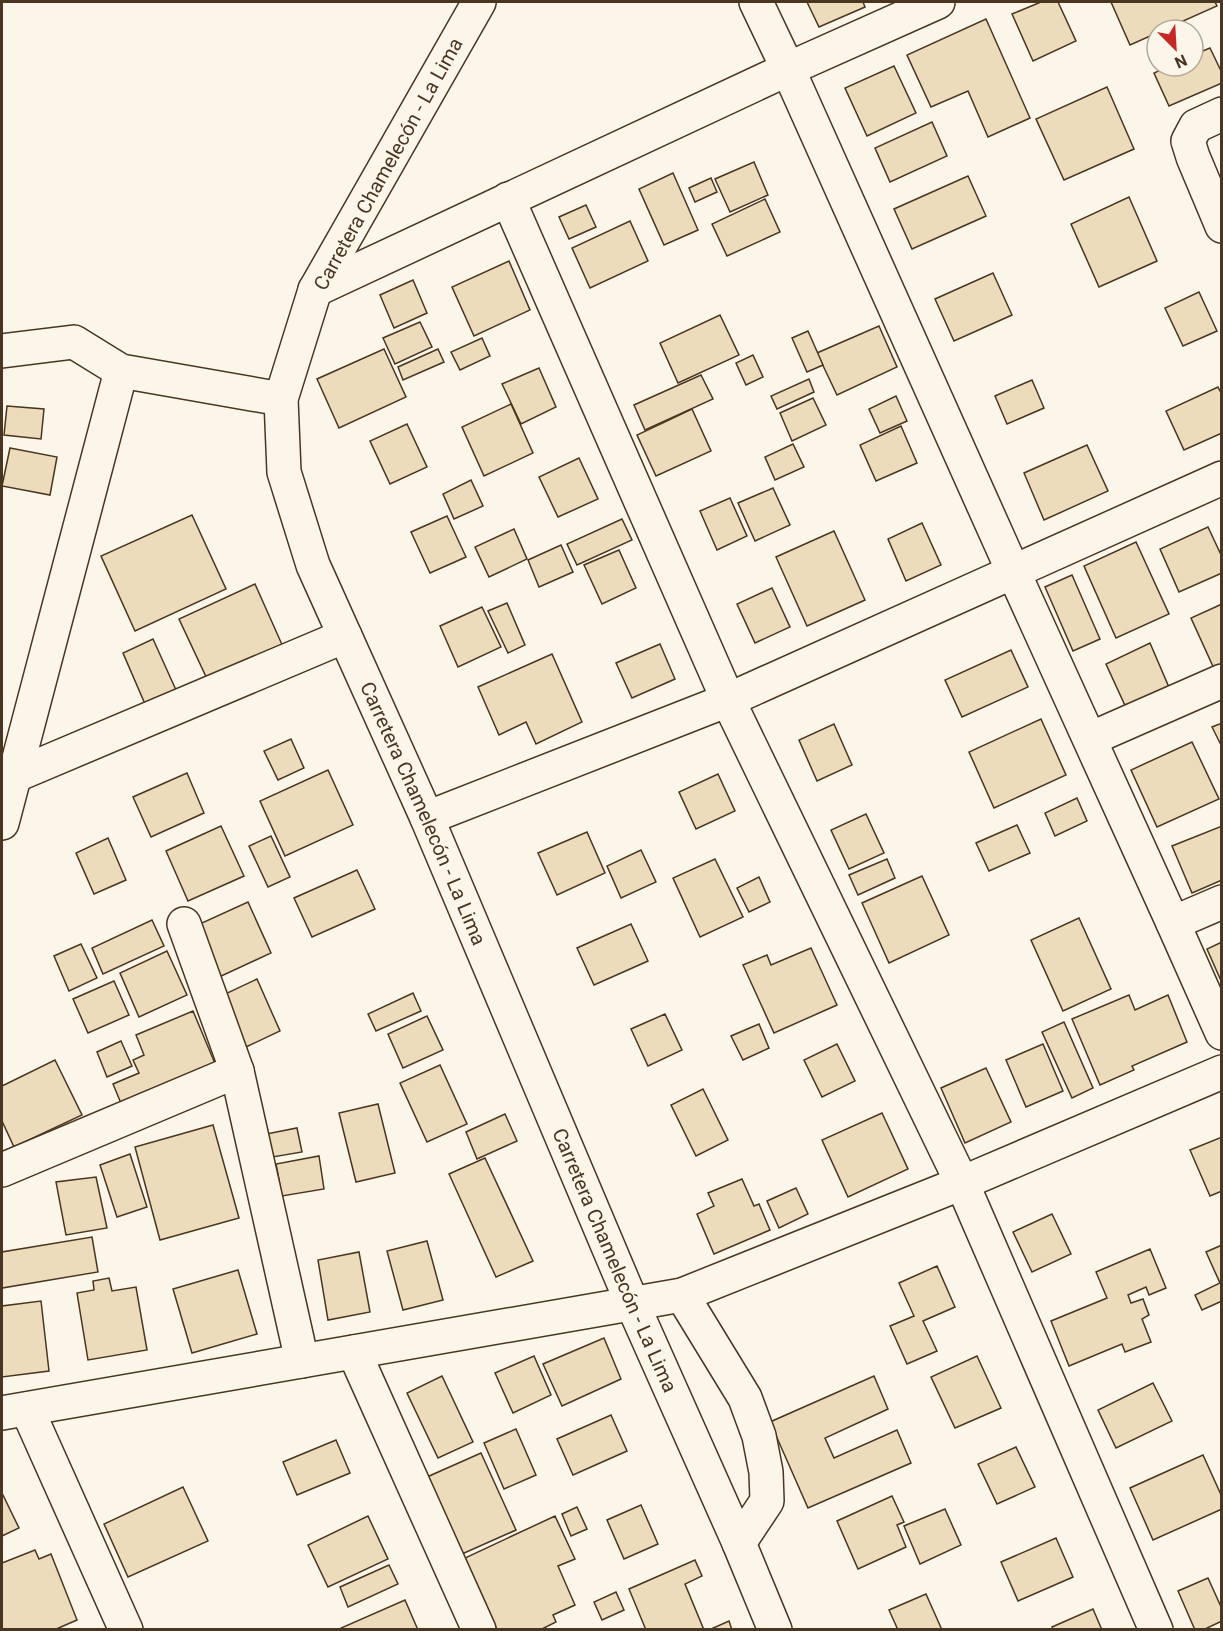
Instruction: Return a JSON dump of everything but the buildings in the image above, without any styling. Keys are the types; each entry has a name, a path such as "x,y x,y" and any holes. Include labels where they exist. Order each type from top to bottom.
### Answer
{"street":[{"name":"Carretera Chamelecón - La Lima","path":"479,2 315,290 281,399 284,472 313,565 427,818 632,1303 775,1629"},
{"path":"756,2 1221,1033"},
{"path":"315,290 788,69 938,2"},
{"path":"1221,114 1196,126 1188,141 1192,157 1221,226"},
{"path":"508,199 728,700 962,1183 1156,1629"},
{"path":"2,351 74,342 121,371 281,399"},
{"path":"2,824 121,371"},
{"path":"427,818 728,700 1221,478"},
{"path":"14,776 345,636"},
{"path":"1089,739 1221,681"},
{"path":"1173,923 1221,902"},
{"path":"184,924 237,1071 302,1361"},
{"path":"2,1170 237,1071"},
{"path":"126,1629 14,1411 682,1295 962,1183 1221,1072"},
{"path":"682,1295 745,1398 759,1436 766,1472 767,1502 739,1543"},
{"path":"354,1352 479,1629"}]}
